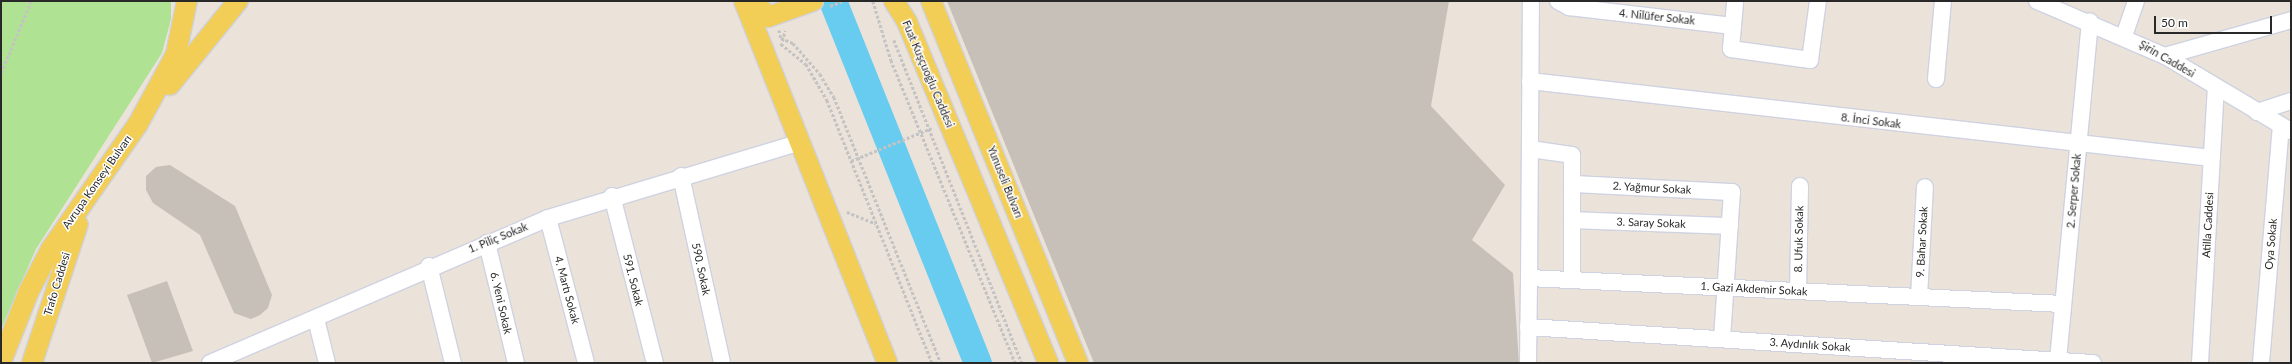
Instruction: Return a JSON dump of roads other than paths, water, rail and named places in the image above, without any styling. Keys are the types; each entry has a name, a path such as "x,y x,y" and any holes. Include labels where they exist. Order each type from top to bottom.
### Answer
{"main road":[{"name":"Avrupa Konseyi Bulvarı","path":"1,362 29,291 51,249 94,185 138,124 176,54 188,1"},
{"path":"138,124 238,1"},
{"path":"744,1 781,101 887,363"},
{"path":"754,1 760,12 783,13 813,1"},
{"name":"Fuat Kuşçuoğlu Caddesi","path":"894,1 900,27 959,149 1048,363"},
{"path":"900,27 904,1"},
{"name":"Yunuseli Bulvarı","path":"931,1 1078,363"},
{"name":"Trafo Caddesi","path":"32,363 68,246 94,185"}],"street":[{"path":"1528,363 1531,1"},
{"name":"4. Nilüfer Sokak","path":"1558,1 1569,7 1733,26"},
{"path":"1735,1 1731,49 1810,60 1818,1"},
{"path":"1936,79 1943,1"},
{"path":"2124,36 2136,1"},
{"name":"Şirin Caddesi","path":"2045,2 2124,36 2165,56 2216,88 2286,128"},
{"path":"2165,56 2291,20"},
{"name":"2. Serper Sokak","path":"2058,360 2090,22"},
{"name":"8. İnci Sokak","path":"1530,81 2078,145 2212,158"},
{"name":"Atilla Caddesi","path":"2200,363 2216,88"},
{"path":"2257,112 2291,101"},
{"name":"Oya Sokak","path":"2261,363 2286,128"},
{"name":"1. Piliç Sokak","path":"210,363 316,319 430,266 548,218 612,196 798,143"},
{"path":"1530,149 1572,155 1572,280"},
{"name":"590. Sokak","path":"680,176 722,363"},
{"name":"2. Yağmur Sokak","path":"1572,184 1732,192 1730,226"},
{"name":"8. Ufuk Sokak","path":"1798,291 1800,186"},
{"name":"9. Bahar Sokak","path":"1919,297 1925,187"},
{"name":"591. Sokak","path":"612,196 655,363"},
{"name":"4. Martı Sokak","path":"548,218 586,363"},
{"name":"3. Saray Sokak","path":"1572,220 1730,226"},
{"path":"1722,339 1730,226"},
{"name":"6. Yeni Sokak","path":"487,243 516,363"},
{"path":"430,266 453,363"},
{"name":"1. Gazi Akdemir Sokak","path":"1529,278 2063,304"},
{"path":"316,319 327,363"},
{"name":"3. Aydınlık Sokak","path":"1528,327 2093,363"}],"waterway":[{"path":"833,1 978,363"}]}
